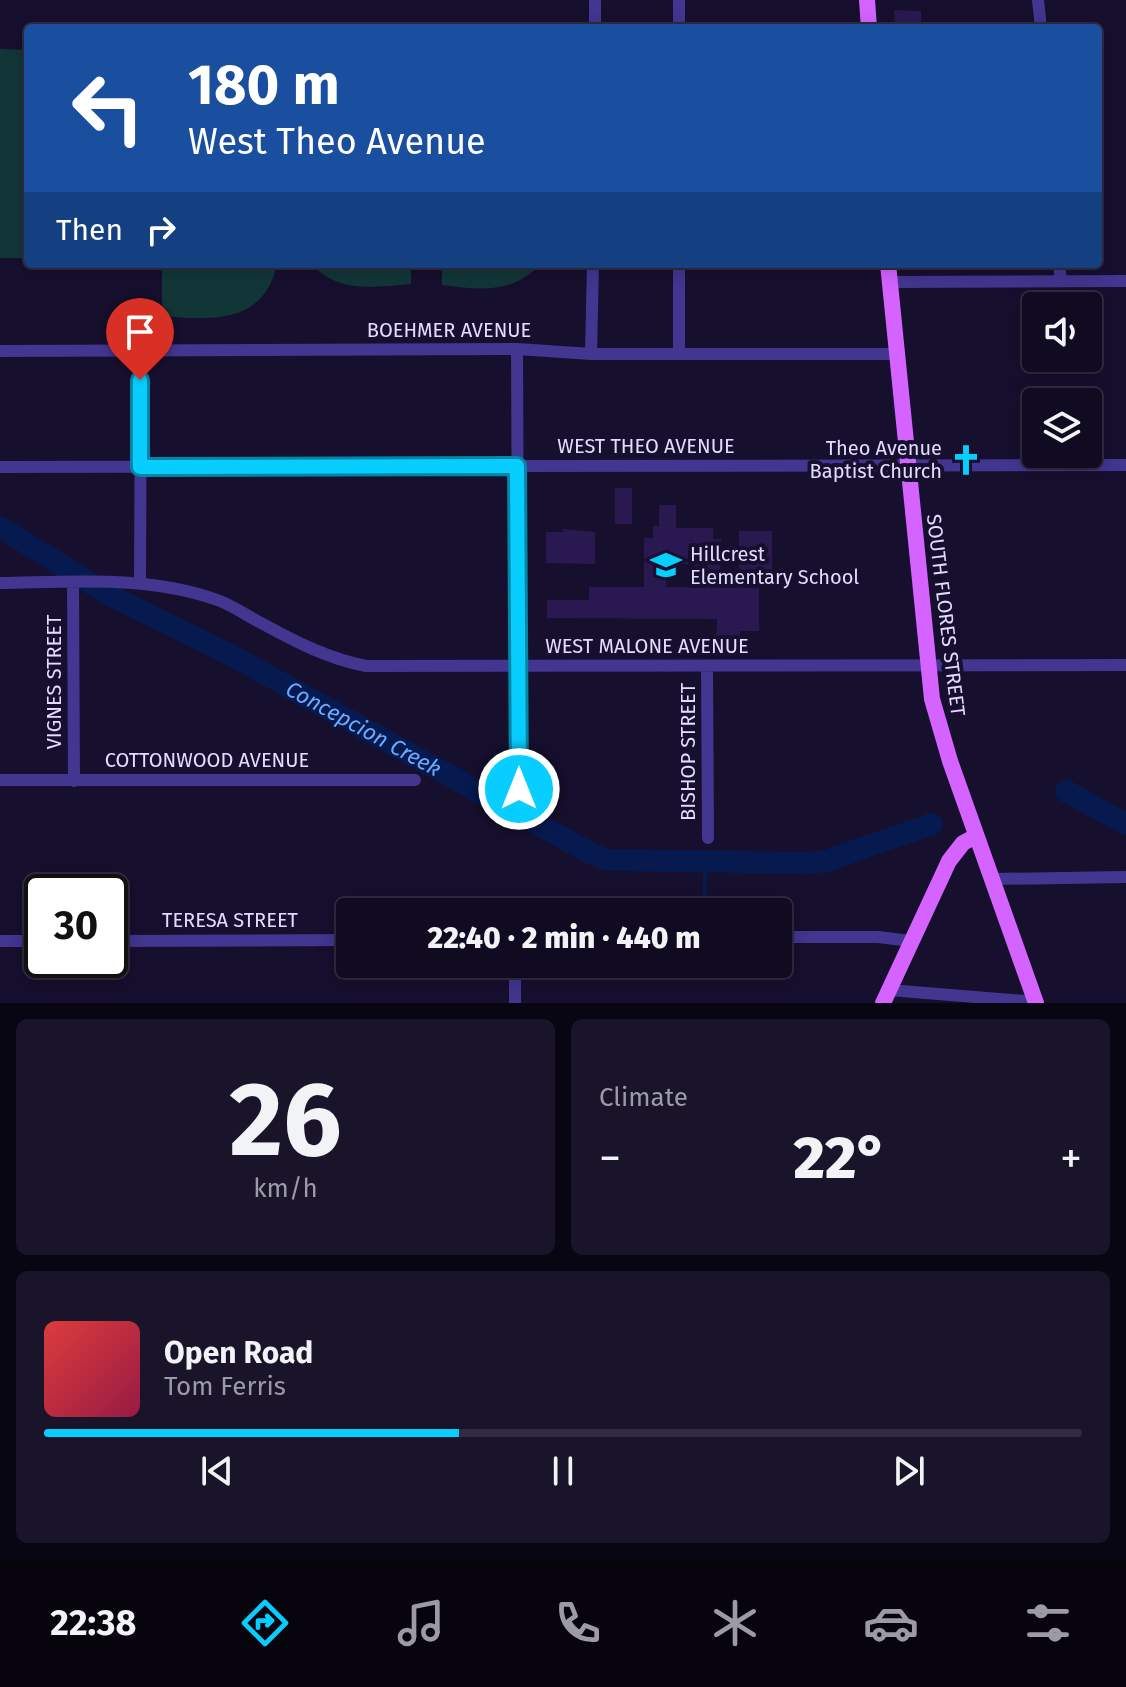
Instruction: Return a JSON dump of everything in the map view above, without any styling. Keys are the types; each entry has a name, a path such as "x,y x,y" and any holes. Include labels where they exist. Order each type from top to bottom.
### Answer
{"main road":[{"path":"867,0 869,24"},
{"name":"SOUTH FLORES STREET","path":"888,268 932,699 944,743 1036,1003"},
{"path":"886,997 949,861 963,843 976,836"}],"street":[{"path":"595,0 595,24"},
{"path":"679,0 679,24"},
{"path":"1038,0 1041,24"},
{"path":"591,354 593,268"},
{"path":"679,268 679,354"},
{"path":"1059,268 1061,281"},
{"path":"890,282 1126,281"},
{"path":"517,349 519,789"},
{"name":"BOEHMER AVENUE","path":"0,351 517,349 591,354 898,354"},
{"path":"140,583 141,351"},
{"name":"WEST THEO AVENUE","path":"0,467 1126,465"},
{"name":"VIGNES STREET","path":"73,582 74,781"},
{"name":"WEST MALONE AVENUE","path":"0,583 140,583 181,588 225,603 303,645 348,662 391,667 1126,665"},
{"name":"BISHOP STREET","path":"707,666 708,838"},
{"name":"COTTONWOOD AVENUE","path":"0,780 415,780"},
{"path":"992,879 1126,877"},
{"path":"792,937 878,937 911,941"},
{"name":"TERESA STREET","path":"128,941 336,940"},
{"path":"0,941 24,941"},
{"path":"515,978 515,1003"},
{"path":"886,997 1036,1003"}],"green space":[{"path":"0,49 24,50 24,258 0,258"},
{"path":"162,268 276,268 270,284 248,308 216,317 162,316"},
{"path":"315,268 411,268 411,284 358,286 322,274"},
{"path":"442,268 537,268 519,281 495,288 442,285"}],"building":[{"path":"894,10 921,11 921,24 895,24"},
{"path":"615,488 632,488 632,524 615,524"},
{"path":"659,505 676,505 676,528 713,528 713,539 721,539 720,587 739,587 739,531 772,531 772,577 759,577 759,631 740,631 740,646 716,646 717,619 547,618 547,600 589,600 589,587 644,587 644,538 653,538 653,526 659,526","holes":["666,564 694,564 694,587 666,587"]},
{"path":"563,529 595,532 595,564 546,563 546,532 563,532"}],"waterway":[{"name":"Concepcion Creek","path":"0,527 111,596 227,653 608,860 808,863 826,861 932,824"},
{"name":"Concepcion Creek","path":"1066,791 1126,824"},
{"path":"705,862 705,898"}],"place":[{"name":"Theo Avenue Baptist Church","path":"966,460"},
{"name":"Hillcrest Elementary School","path":"666,565"}],"route":[{"path":"140,380 140,467 517,466 519,789"}]}
